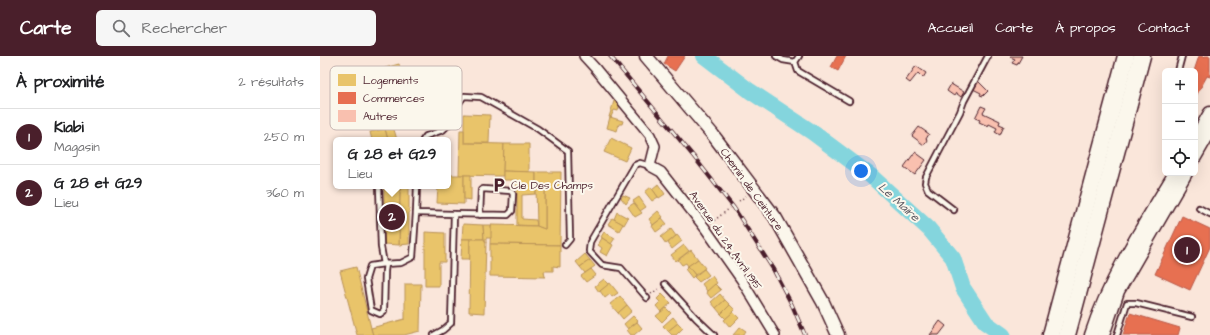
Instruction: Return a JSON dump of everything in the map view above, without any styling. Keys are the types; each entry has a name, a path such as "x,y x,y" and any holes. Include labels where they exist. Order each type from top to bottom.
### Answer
{"highway":[{"path":"1073,250 1117,56"},
{"path":"1051,335 1126,56"},
{"path":"1067,335 1142,56"}],"main road":[{"name":"Chemin de Ceinture","path":"646,56 713,135 775,217 823,302 838,335"},
{"path":"1198,134 1210,113"},
{"path":"1198,152 1210,131"},
{"path":"1091,335 1098,314 1121,264 1173,176"},
{"path":"1103,335 1118,292 1184,176"}],"street":[{"path":"584,56 650,135 654,146 650,166"},
{"name":"Avenue du 24 Avril 1915","path":"650,166 661,172 705,228 741,279 775,335"}],"lane":[{"path":"776,56 783,60 795,62"},
{"path":"795,62 799,56"},
{"path":"954,210 928,190 925,183 926,177 988,56"},
{"path":"1179,68 1182,56"},
{"path":"795,62 798,71 849,101"},
{"path":"462,99 464,96 480,98 538,129 568,151 570,239 565,245"},
{"path":"425,137 443,130"},
{"path":"647,298 621,268 602,265 589,250 590,242 635,165 640,163 650,166"},
{"path":"379,189 381,247 385,264 384,311 380,314 371,310 366,279 370,266 385,264 401,263 413,257 417,189"},
{"path":"416,213 480,215 508,215 512,211 513,194 511,191 481,190 480,215"},
{"path":"1199,208 1210,214"},
{"path":"434,335 451,323 454,214"},
{"path":"665,284 696,318 714,335"},
{"path":"1118,335 1127,303 1136,303 1192,317"}],"path":[{"path":"705,228 730,208"},
{"path":"647,298 665,284"}],"building: Logements":[{"path":"615,98 620,104 618,111 614,110 611,117 609,117"},
{"path":"464,114 490,115 489,143 464,143"},
{"path":"610,117 623,121 622,124 619,124 617,131 607,128"},
{"path":"385,130 394,130 396,137 387,137"},
{"path":"385,130 387,137 371,137 370,132"},
{"path":"460,130 464,130 464,143 504,144 503,176 459,175"},
{"path":"611,138 631,148 625,161 604,152"},
{"path":"504,144 529,144 529,172 503,171"},
{"path":"503,171 536,172 536,194 522,195 522,219 536,220 537,226 517,225 517,180 503,180"},
{"path":"536,172 561,172 560,245 490,244 491,225 537,226 545,229 545,187 536,187"},
{"path":"451,175 464,175 464,204 437,203 438,189 451,189"},
{"path":"464,175 471,175 471,200 464,199"},
{"path":"658,184 665,194 659,198 652,189"},
{"path":"536,187 545,187 545,229 537,226"},
{"path":"651,187 658,197 652,201 645,192"},
{"path":"384,189 400,189 399,245 384,244"},
{"path":"400,189 409,189 409,244 399,245"},
{"path":"623,195 630,198 626,204 621,198"},
{"path":"639,197 646,207 640,211 633,201"},
{"path":"634,203 642,213 635,217 628,207"},
{"path":"658,211 663,217 653,225 649,219"},
{"path":"617,212 628,218 624,225 614,219"},
{"path":"612,218 623,224 619,231 608,224"},
{"path":"662,218 667,224 656,232 652,226"},
{"path":"463,224 483,225 484,239 462,239"},
{"path":"483,225 491,225 491,238 486,238 486,243 484,239"},
{"path":"671,229 676,236 666,244 661,237"},
{"path":"425,232 445,233 445,262 439,262 439,286 425,286"},
{"path":"604,232 615,238 611,244 601,237"},
{"path":"677,235 682,241 672,249 668,243"},
{"path":"602,238 613,245 607,256 600,252 602,248 598,245"},
{"path":"462,239 470,239 470,259 461,259"},
{"path":"470,239 484,239 486,243 484,313 469,312"},
{"path":"490,244 560,245 560,267 553,266 553,271 544,271 545,277 490,276"},
{"path":"684,245 689,251 676,261 671,255"},
{"path":"691,250 698,259 688,266 686,263 682,265 678,260"},
{"path":"585,254 590,260 580,267 576,262"},
{"path":"698,259 705,268 695,275 688,266"},
{"path":"590,260 595,266 585,273 580,267"},
{"path":"688,266 695,275 692,278 685,269"},
{"path":"356,267 373,335 357,335 340,271"},
{"path":"591,269 596,275 586,282 581,276"},
{"path":"704,269 709,275 699,282 694,277"},
{"path":"712,276 717,283 707,291 702,284"},
{"path":"604,279 609,284 599,292 595,286"},
{"path":"610,283 618,293 612,297 610,294 605,298 600,291"},
{"path":"405,284 421,284 420,331 404,335 373,335 371,328 405,319"},
{"path":"715,284 721,290 711,298 706,292"},
{"path":"662,294 671,303 661,312 656,306 660,302 657,299"},
{"path":"720,294 725,300 716,308 711,302"},
{"path":"620,296 627,305 618,313 610,304"},
{"path":"725,300 730,305 721,314 716,308"},
{"path":"627,305 632,311 623,319 618,313"},
{"path":"730,305 735,310 726,319 721,314"},
{"path":"666,308 671,313 662,322 656,316"},
{"path":"733,312 739,318 730,327 724,320"},
{"path":"633,316 638,321 628,329 624,324"},
{"path":"673,317 678,323 668,331 663,326"},
{"path":"637,322 642,328 634,335 631,335 627,330"},
{"path":"678,323 683,328 676,335 672,335 668,331"},
{"path":"740,327 746,331 743,335 733,335"}],"building: Commerces":[{"path":"668,56 685,56 675,71 664,64"},
{"path":"837,56 846,56 838,71 831,67"},
{"path":"1199,56 1210,56 1210,77 1207,76 1198,92 1198,68 1195,68"},
{"path":"1182,216 1210,229 1210,247 1190,290 1155,274"},
{"path":"1130,313 1180,328 1178,335 1123,335"}],"building: Autres":[{"path":"1010,56 1022,56 1017,65 1012,63 1015,59"},
{"path":"916,66 926,73 923,78 918,73 910,83 906,80"},
{"path":"978,81 988,91 983,96 980,95 981,93 973,89"},
{"path":"951,84 964,92 961,97 956,93 954,96 947,91"},
{"path":"981,106 986,108 983,113 1000,121 999,124 1004,126 1000,135 995,132 997,128 989,124 988,126 979,122 980,120 975,118"},
{"path":"919,127 929,134 924,145 912,136"},
{"path":"915,152 926,160 915,175 904,167"},
{"path":"940,321 946,326 939,335 930,335"}],"waterway":[{"name":"Le Maïre","path":"704,56 750,91 812,132 871,176 929,229 953,258 963,288 986,323 1003,335"}],"railway":[{"path":"610,56 694,157 734,208 773,269 792,305 805,335"}],"place":[{"name":"Cle Des Champs","path":"499,185"},
{"name":"G 28 et G29","path":"392,217"},
{"name":"Kiabi","path":"1187,250"}]}
